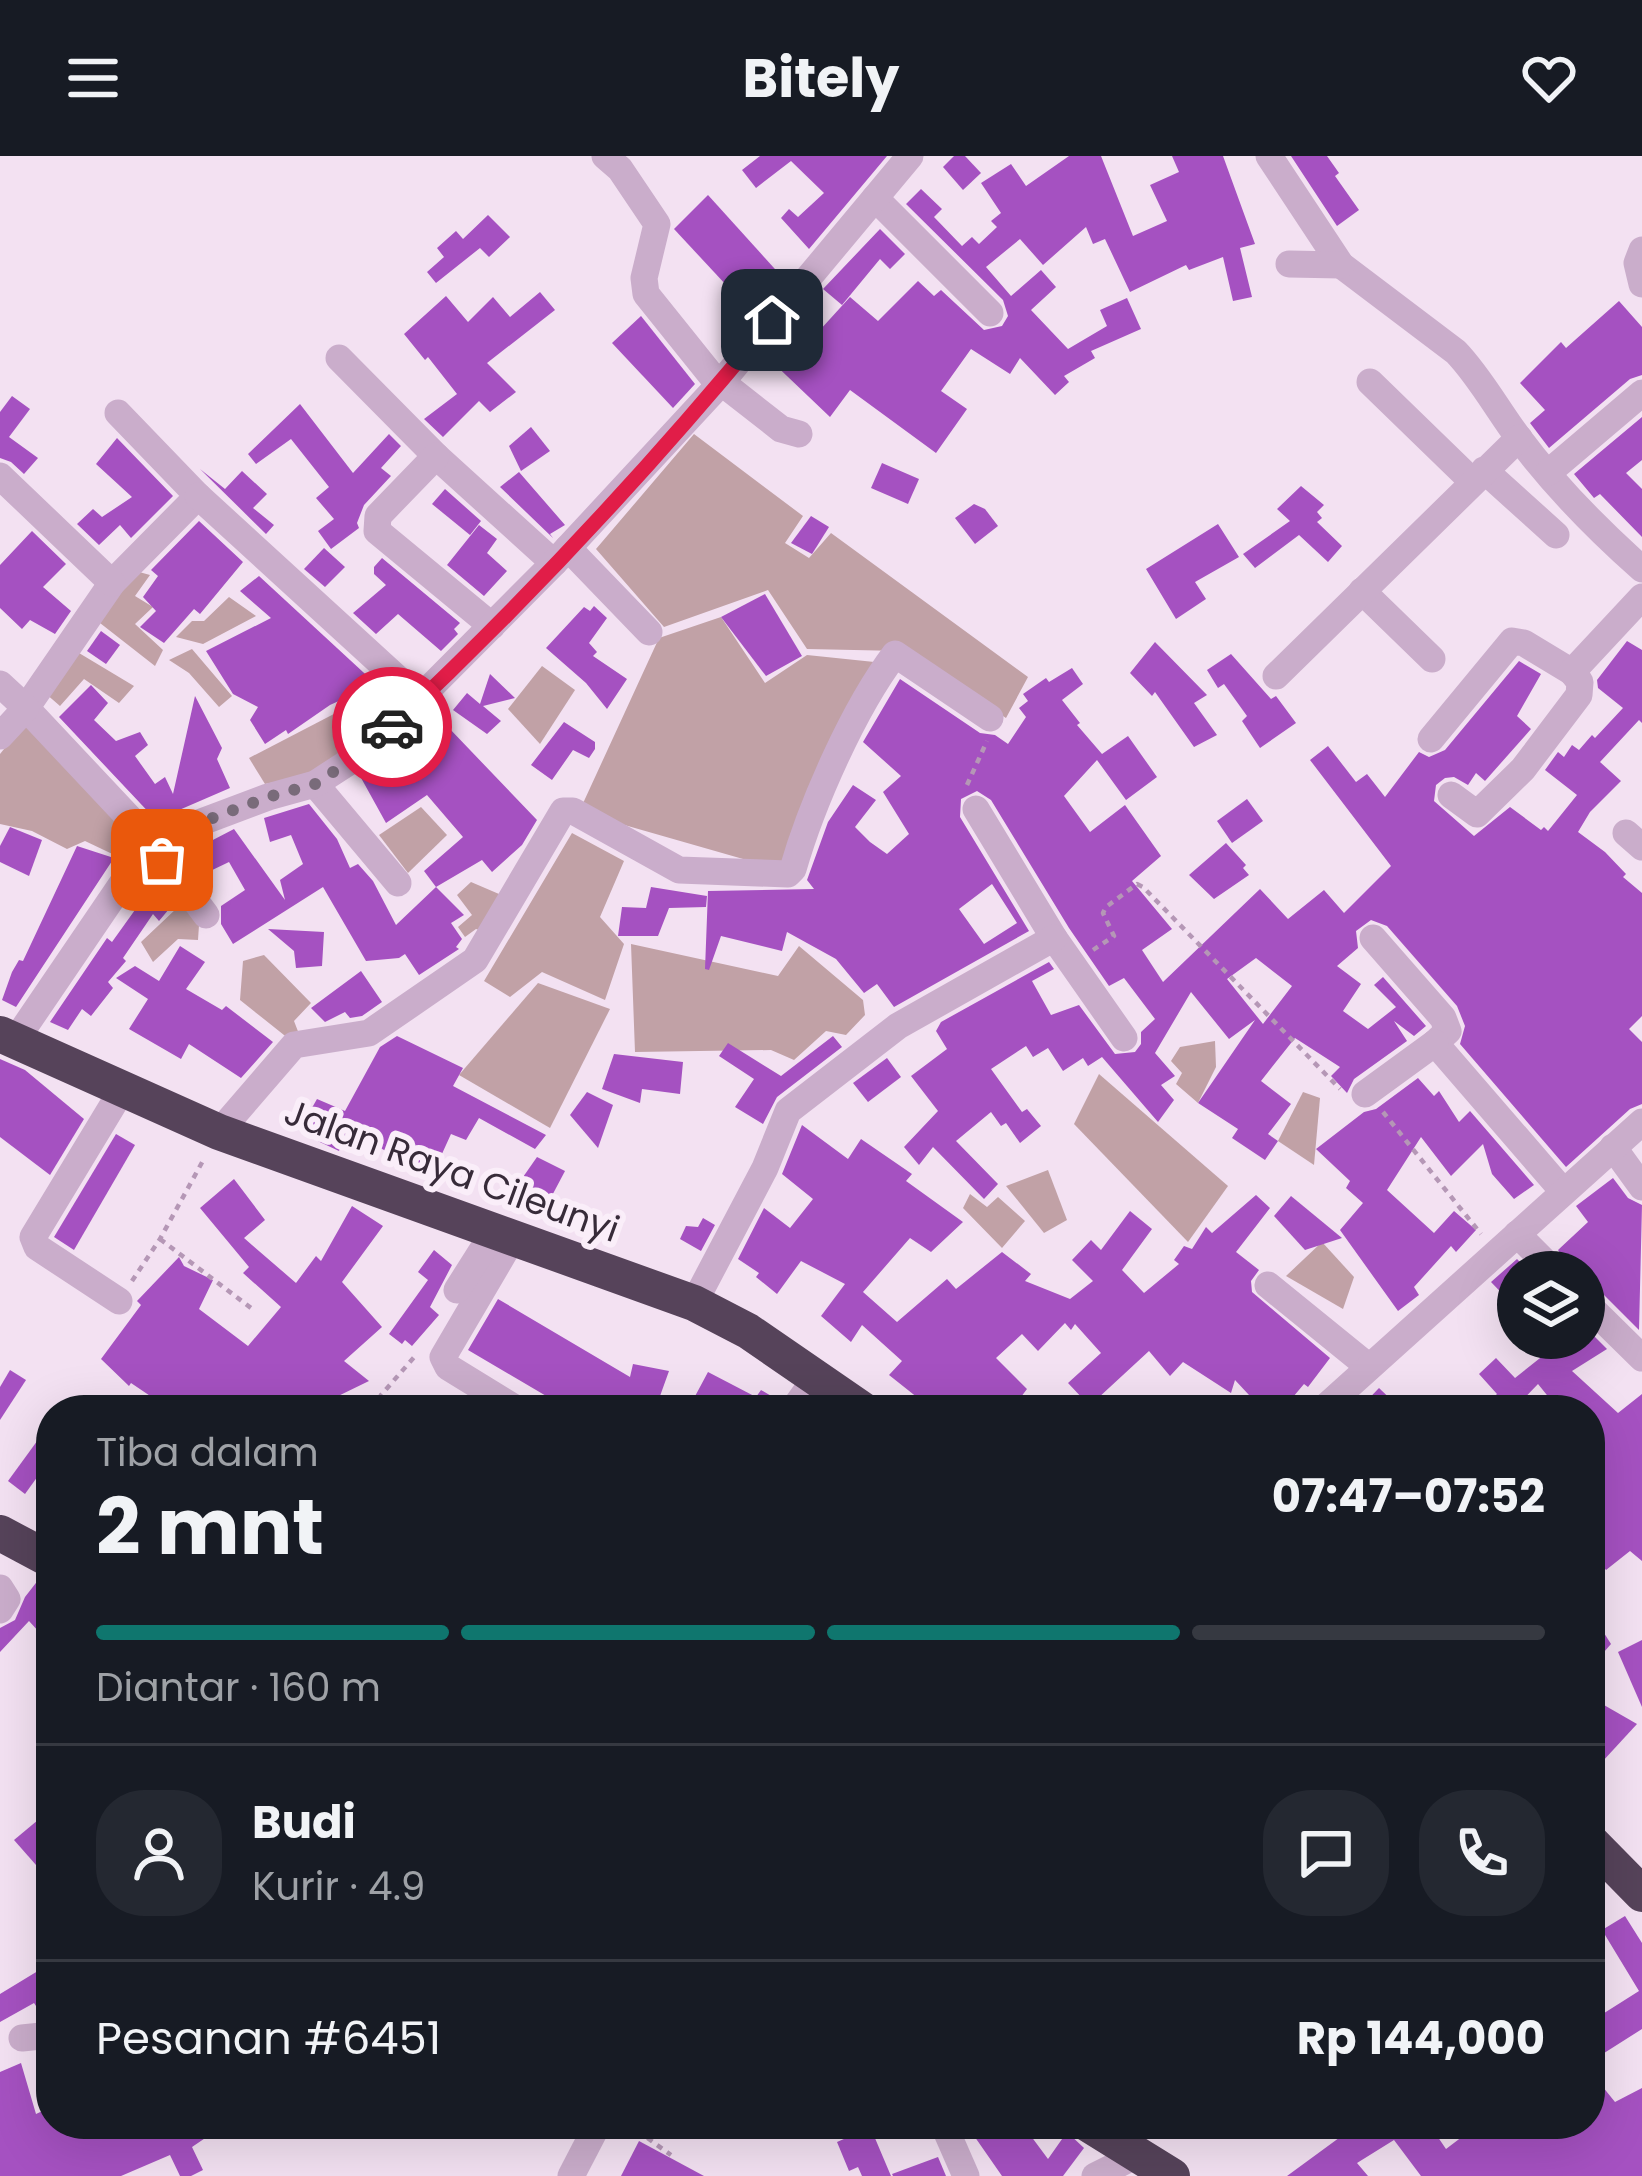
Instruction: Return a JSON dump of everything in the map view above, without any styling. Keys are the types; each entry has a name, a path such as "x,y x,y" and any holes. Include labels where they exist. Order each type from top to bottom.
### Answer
{"highway":[{"name":"Jalan Raya Cileunyi","path":"8,1038 219,1132 694,1303 748,1331 841,1395"},
{"path":"0,1533 36,1552"},
{"path":"1605,1856 1642,1894"},
{"path":"1112,2139 1172,2176"}],"street":[{"path":"605,156 620,169 657,224 644,278 646,294 720,384 781,429 799,434"},
{"path":"8,1038 152,841 315,784 368,749 421,700 720,384 910,156"},
{"path":"1269,156 1341,265 1473,369 1519,438 1642,569"},
{"path":"875,198 990,313"},
{"path":"1642,250 1637,263 1642,284"},
{"path":"1289,264 1341,265"},
{"path":"339,358 436,456 649,632"},
{"path":"1370,382 1556,535"},
{"path":"1549,472 1642,393"},
{"path":"118,412 198,496 421,700"},
{"path":"1276,676 1519,438"},
{"path":"436,456 378,516 377,530 492,626"},
{"path":"0,476 112,584"},
{"path":"0,736 26,709 112,584 198,496"},
{"path":"1362,591 1432,659"},
{"path":"1572,672 1642,597"},
{"path":"1431,739 1512,641 1524,643 1572,672 1580,682 1579,695 1523,769 1478,814 1451,795"},
{"path":"219,1132 294,1045 369,1033 475,960 563,811 573,811 679,870 788,874 794,869 817,797 896,654 990,718"},
{"path":"0,685 152,841 206,915"},
{"path":"315,784 398,883"},
{"path":"976,809 1054,938 1124,1038"},
{"path":"694,1303 765,1168 788,1111 898,1026 1054,938"},
{"path":"1365,1094 1448,1031 1443,1018 1372,938"},
{"path":"1435,1042 1562,1190"},
{"path":"119,1301 37,1247 33,1237 122,1090"},
{"path":"1343,1395 1562,1190 1642,1122"},
{"path":"1613,1148 1642,1187"},
{"path":"457,1290 505,1233"},
{"path":"494,1395 448,1367 443,1357 505,1233"},
{"path":"1517,1234 1534,1251"},
{"path":"1268,1285 1369,1367"},
{"path":"1605,1322 1642,1358"},
{"path":"804,1395 816,1378"},
{"path":"0,1588 7,1595 0,1610"},
{"path":"22,2038 36,2037"},
{"path":"571,2176 590,2139"},
{"path":"951,2139 966,2176"},
{"path":"1096,2176 1137,2155"}],"path":[{"path":"976,809 966,789 992,727 990,718"},
{"path":"1070,962 1111,940 1114,936 1103,913 1106,907 1134,886 1143,887 1345,1094 1365,1094 1415,1148 1494,1254"},
{"path":"119,1301 160,1239 219,1132"},
{"path":"160,1239 251,1308"},
{"path":"381,1395 412,1363 423,1343"},
{"path":"649,2139 671,2155"}],"shaded area":[{"path":"694,434 803,516 785,543 809,558 831,533 1028,677 1006,718 901,651 807,649 768,590 664,627 596,549"},
{"path":"132,570 150,575 135,596 153,607 135,624 163,650 155,666 100,623"},
{"path":"229,597 256,616 203,644 176,637 192,621 204,621"},
{"path":"721,617 765,683 807,655 884,663 788,872 579,812 659,638"},
{"path":"192,649 232,696 219,707 189,673 169,660"},
{"path":"74,650 134,686 119,703 84,679 60,706 45,693"},
{"path":"542,666 575,690 540,744 508,709"},
{"path":"380,690 394,707 320,773 265,784 249,758"},
{"path":"26,722 144,837 125,860 85,841 67,849 32,831 0,824 0,754"},
{"path":"421,807 447,835 408,873 379,835"},
{"path":"572,833 624,861 600,917 624,944 605,1000 542,972 510,997 484,981"},
{"path":"471,882 506,897 489,933 476,929 465,937 458,927 472,915 457,895"},
{"path":"177,908 200,910 198,940 178,939 153,962 141,942"},
{"path":"631,944 778,976 799,946 863,1000 865,1015 846,1035 826,1031 794,1060 771,1050 635,1052"},
{"path":"264,955 311,1003 294,1021 299,1034 289,1039 240,1000 243,961"},
{"path":"538,983 610,1009 550,1128 459,1075"},
{"path":"1215,1041 1216,1067 1198,1103 1176,1084 1182,1073 1171,1061 1180,1047"},
{"path":"1099,1074 1228,1186 1188,1242 1074,1124"},
{"path":"1303,1092 1320,1098 1314,1165 1278,1141"},
{"path":"1048,1170 1067,1220 1044,1233 1006,1186"},
{"path":"970,1194 987,1207 998,1197 1025,1221 1002,1248 963,1208"},
{"path":"1322,1242 1354,1277 1343,1309 1286,1276"}],"building":[{"path":"760,156 887,156 809,249 781,218 789,209 798,217 824,193 791,161 756,188 742,170"},
{"path":"954,156 965,156 981,173 963,190 943,167"},
{"path":"1069,156 1101,156 1133,236 1167,221 1150,185 1179,172 1172,156 1223,156 1255,244 1240,248 1252,297 1233,301 1223,257 1189,270 1186,265 1130,292 1105,239 1093,244 1086,227 1043,265 1020,239 986,267 1011,296 1041,270 1056,287 1031,310 1068,349 1107,326 1100,310 1127,298 1141,329 1091,351 1095,358 1064,376 1069,382 1055,395 1020,358 1010,374 971,349 941,391 967,409 936,453 850,390 830,417 766,356 784,338 799,353 850,297 878,321 918,281 934,296 941,290 984,330 1002,326 1008,316 1003,300 906,204 921,189 942,209 934,217 962,246 972,237 979,244 997,227 991,221 1001,213 981,183 1011,164 1026,186"},
{"path":"1291,156 1327,156 1359,210 1337,226"},
{"path":"708,195 784,279 754,315 674,229"},
{"path":"488,215 510,237 489,257 480,248 436,283 427,272 444,257 437,248 456,231 463,239"},
{"path":"880,229 905,254 890,269 880,259 842,305 823,289"},
{"path":"540,292 555,310 487,363 516,392 490,412 479,401 443,437 424,419 457,394 404,334 446,296 468,322 493,297 510,317"},
{"path":"1619,301 1642,327 1642,375 1630,379 1549,448 1530,423 1545,410 1520,383 1561,342 1566,348"},
{"path":"641,316 695,384 673,408 612,343"},
{"path":"12,396 30,409 9,437 38,458 24,474 0,458 0,412"},
{"path":"300,404 353,473 389,434 401,446 381,468 391,476 364,505 359,528 331,549 318,531 334,519 316,498 329,487 291,439 256,464 248,454"},
{"path":"1642,417 1642,460 1626,473 1642,489 1642,537 1600,494 1594,498 1574,474"},
{"path":"531,427 550,451 521,471 509,446"},
{"path":"117,438 173,496 131,538 120,525 99,545 77,524 93,509 102,517 132,497 96,464"},
{"path":"882,463 919,479 908,504 871,488"},
{"path":"200,469 225,489 242,471 267,494 253,508 274,525 266,534"},
{"path":"519,472 565,525 550,534 553,538 500,487"},
{"path":"1301,486 1324,505 1317,512 1322,518 1317,522 1342,546 1328,562 1299,535 1255,568 1243,554 1290,521 1277,509"},
{"path":"445,489 481,521 470,535 432,504"},
{"path":"974,504 985,509 998,526 975,544 955,518"},
{"path":"811,516 829,527 812,554 791,543"},
{"path":"199,521 243,562 200,614 194,609 164,643 140,627 156,611 143,597 158,576 151,570"},
{"path":"1218,524 1239,557 1195,582 1206,599 1176,619 1146,569"},
{"path":"479,525 497,539 487,553 507,571 484,596 447,565"},
{"path":"32,531 66,564 43,587 71,611 55,634 30,620 22,629 0,608 0,565"},
{"path":"324,548 345,567 325,587 304,569"},
{"path":"382,558 460,623 454,629 458,634 441,651 398,614 376,634 353,613 386,585 374,574"},
{"path":"259,576 376,684 265,744 250,720 258,707 233,694 206,651 271,618 240,591"},
{"path":"765,594 802,656 766,676 721,617"},
{"path":"594,606 607,618 589,643 597,652 593,656 627,679 607,709 546,648 584,607 590,611"},
{"path":"101,631 120,645 106,664 87,651"},
{"path":"1627,641 1642,650 1642,723 1639,720 1600,762 1621,781 1590,812 1578,832 1605,852 1642,893 1642,1016 1629,1029 1642,1042 1642,1104 1630,1109 1566,1167 1460,1044 1465,1026 1457,1006 1387,926 1371,920 1356,931 1358,948 1337,966 1361,984 1343,1011 1368,1029 1396,1007 1374,985 1383,977 1426,1026 1414,1036 1394,1021 1407,1041 1354,1079 1347,1093 1331,1076 1340,1067 1295,1038 1261,1081 1291,1104 1268,1134 1278,1141 1265,1160 1232,1138 1238,1129 1198,1103 1255,1020 1229,1039 1191,992 1155,1053 1175,1076 1161,1085 1174,1100 1158,1122 1102,1057 1088,1066 1083,1058 1063,1071 1048,1048 1033,1057 1026,1046 991,1069 1022,1112 1027,1109 1041,1126 1020,1143 991,1112 956,1141 998,1184 984,1199 933,1147 919,1165 904,1147 938,1111 911,1076 947,1049 936,1031 941,1022 1049,962 1054,969 1032,981 1051,1015 1079,1005 1115,1054 1135,1052 1141,1032 1155,1019 1124,978 1109,986 991,800 977,791 961,799 960,817 1029,931 894,1007 877,984 864,993 836,959 787,932 782,951 721,936 709,970 705,969 708,891 814,889 807,880 828,822 853,785 876,800 855,827 870,842 887,854 909,834 883,792 901,776 863,742 900,679 980,733 995,735 1008,744 1026,717 1019,708 1028,701 1023,694 1072,668 1083,684 1062,700 1080,723 1077,725 1102,754 1128,736 1157,777 1126,800 1097,760 1064,796 1090,832 1125,805 1161,856 1132,881 1172,929 1142,950 1163,982 1260,889 1288,919 1324,890 1344,913 1391,866 1310,760 1328,746 1356,782 1367,774 1385,797 1419,752 1429,757 1445,750 1519,661 1541,674 1517,716 1531,729 1485,781 1476,773 1468,785 1445,778 1436,785 1434,801 1474,836 1510,807 1548,831 1577,795 1545,770 1558,752 1564,757 1572,745 1579,750 1592,735 1595,738 1623,708 1598,688 1597,680","holes":["992,884 1017,923 984,944 959,909","1256,958 1292,986 1263,1024 1227,979"]},
{"path":"1155,642 1207,695 1194,703 1217,735 1194,747 1155,692 1152,696 1130,673"},
{"path":"1231,654 1271,699 1276,696 1296,723 1260,748 1242,721 1247,716 1224,684 1218,688 1207,670"},
{"path":"490,674 515,698 483,706 501,721 487,734 453,710 467,693 480,704"},
{"path":"91,685 108,703 94,720 116,741 140,732 148,745 135,756 155,784 165,777 173,794 195,696 222,748 217,759 230,788 156,820 59,717"},
{"path":"564,722 595,742 595,749 589,758 573,750 552,780 531,765"},
{"path":"448,727 537,820 522,845 492,872 482,860 436,887 424,871 463,837 427,795 386,823 360,776 388,755 398,770"},
{"path":"1247,799 1263,821 1232,843 1217,821"},
{"path":"309,804 337,839 350,868 358,864 373,881 396,925 436,887 464,915 451,923 462,939 459,949 419,975 405,954 366,961 323,887 233,944 221,924 221,906 245,890 229,862 206,873 198,866 195,870 180,849 234,829 285,900 280,880 303,864 291,835 270,842 264,818"},
{"path":"10,827 42,840 29,876 0,862 0,846"},
{"path":"1226,843 1249,875 1214,899 1189,875"},
{"path":"77,846 114,858 16,1007 2,1000 12,972 23,961"},
{"path":"152,872 174,903 159,921 153,914 108,982 113,988 91,1016 82,1009 68,1030 50,1022 107,938 112,942 150,889 144,883"},
{"path":"651,887 707,896 706,907 669,908 658,936 618,936 622,907 646,908"},
{"path":"268,929 324,932 322,966 296,968 294,951"},
{"path":"180,946 205,962 186,989 222,1010 226,1006 273,1042 241,1078 189,1044 181,1059 129,1029 148,999 116,978 135,966 159,981"},
{"path":"361,971 382,1002 362,1016 350,1018 345,1012 325,1022 311,1008"},
{"path":"397,1036 463,1068 453,1086 546,1135 535,1149 479,1118 466,1140 451,1134 431,1178 347,1128 339,1151 307,1136 309,1132 301,1127 317,1099 345,1111 380,1047"},
{"path":"833,1036 842,1047 777,1097 763,1124 735,1107 754,1079 719,1056 728,1043 781,1076"},
{"path":"614,1054 683,1062 680,1094 642,1089 640,1103 602,1089"},
{"path":"887,1058 901,1077 868,1102 853,1083"},
{"path":"0,1059 25,1070 84,1119 50,1175 0,1137"},
{"path":"1418,1078 1434,1096 1439,1091 1459,1122 1470,1111 1534,1185 1514,1199 1492,1174 1483,1144 1451,1176 1421,1137 1387,1190 1434,1233 1454,1211 1476,1230 1456,1252 1451,1246 1414,1287 1419,1295 1398,1311 1340,1230 1363,1203 1346,1188 1350,1181 1316,1149"},
{"path":"587,1092 613,1105 598,1148 570,1115"},
{"path":"802,1125 848,1159 861,1139 912,1174 906,1181 963,1222 931,1252 910,1238 863,1292 897,1322 947,1279 956,1289 1002,1252 1031,1274 1025,1281 1070,1299 1093,1281 1072,1260 1091,1240 1101,1250 1130,1211 1152,1229 1122,1270 1144,1293 1179,1264 1174,1260 1184,1246 1192,1249 1206,1227 1212,1233 1256,1195 1270,1208 1236,1252 1259,1270 1251,1281 1252,1292 1330,1358 1308,1387 1304,1384 1295,1395 1249,1395 1235,1380 1231,1393 1183,1362 1170,1376 1149,1351 1101,1395 1079,1395 1068,1383 1101,1353 1075,1324 1071,1330 1065,1323 1038,1351 1022,1334 996,1358 1027,1389 1022,1395 914,1395 889,1375 902,1361 862,1325 851,1342 821,1316 845,1284 801,1261 777,1294 756,1277 759,1273 738,1259 764,1208 790,1228 813,1199 782,1174"},
{"path":"116,1134 135,1145 74,1250 54,1237"},
{"path":"537,1157 565,1171 546,1207 514,1190"},
{"path":"1613,1178 1628,1198 1642,1205 1639,1330 1605,1296 1605,1251 1558,1250 1588,1222 1576,1206"},
{"path":"234,1179 265,1220 244,1238 296,1283 316,1256 321,1261 352,1206 383,1226 342,1282 382,1327 344,1361 369,1381 340,1395 149,1395 129,1386 101,1359 141,1305 137,1301 179,1257 184,1266 213,1280 199,1309 248,1346 281,1307 243,1273 249,1267 200,1208"},
{"path":"1291,1196 1342,1238 1305,1250 1274,1216"},
{"path":"703,1218 715,1225 701,1251 680,1239 686,1226 698,1227"},
{"path":"434,1250 452,1265 430,1307 439,1315 412,1346 405,1340 402,1344 389,1334 428,1280 418,1272"},
{"path":"498,1299 630,1377 633,1364 669,1371 660,1395 544,1395 468,1350"},
{"path":"1496,1358 1515,1378 1539,1359 1591,1359 1572,1371 1598,1395 1547,1395 1538,1384 1527,1395 1496,1395 1479,1374"},
{"path":"10,1370 26,1380 0,1420 0,1387"},
{"path":"708,1372 752,1395 696,1395"},
{"path":"1642,1394 1642,1561 1630,1551 1605,1569 1605,1401 1618,1413"},
{"path":"36,1443 36,1479 25,1494 8,1481"},
{"path":"36,1583 36,1629 29,1621 0,1652 0,1628 15,1620"},
{"path":"1642,1640 1642,1707 1618,1652"},
{"path":"1605,1706 1637,1724 1605,1759"},
{"path":"36,1822 36,1865 14,1840"},
{"path":"1625,1916 1642,1943 1642,2029 1605,2052 1605,2013 1639,1991 1605,1928"},
{"path":"36,1972 36,2006 0,2022 0,1994"},
{"path":"21,2063 36,2114 36,2139 204,2139 192,2147 203,2170 180,2176 170,2155 121,2176 0,2176 0,2072"},
{"path":"1642,2088 1642,2176 1421,2176 1394,2140 1357,2163 1368,2176 1287,2176 1338,2139 1439,2139 1446,2149 1459,2139 1605,2139 1605,2090 1615,2102"},
{"path":"875,2139 891,2176 862,2176 858,2167 849,2171 837,2142"},
{"path":"976,2139 1033,2139 1048,2159 1062,2139 1074,2139 1084,2148 1063,2176 1002,2176"},
{"path":"639,2141 704,2176 621,2176"},
{"path":"938,2157 946,2176 892,2174"}],"way so far":[{"path":"162,860 152,841 315,784 392,727"}],"route":[{"path":"392,727 568,548 772,320"}]}
